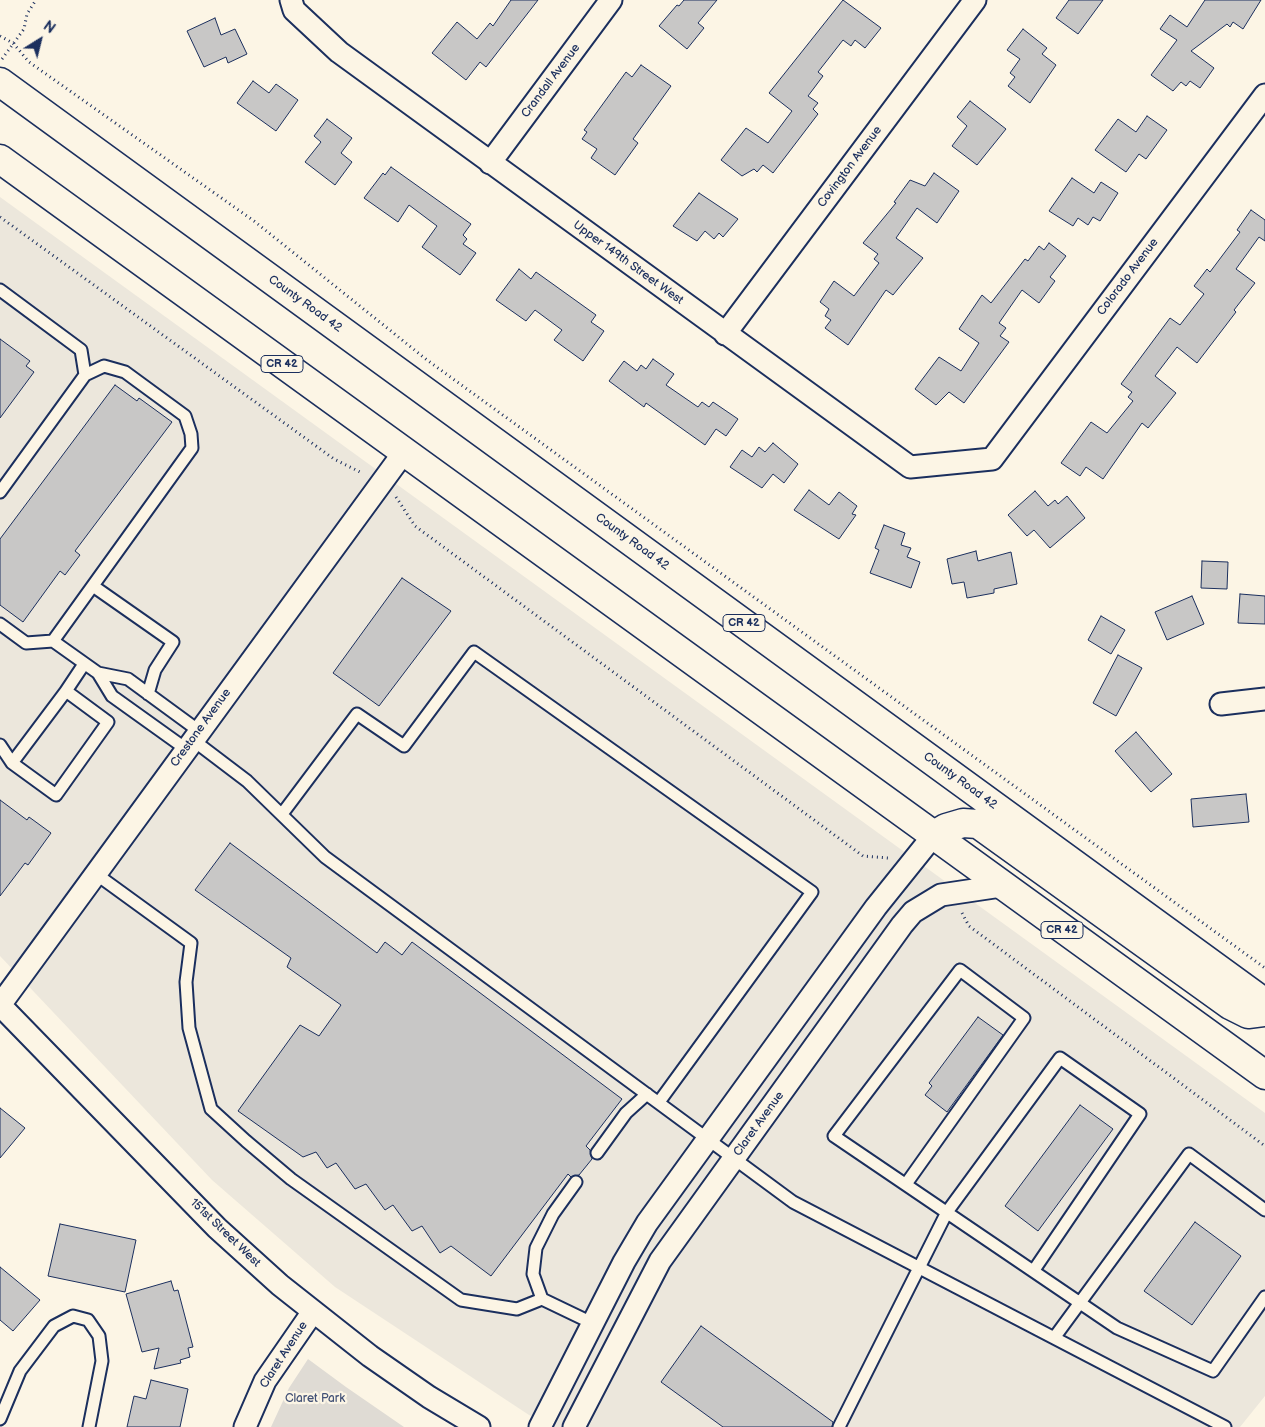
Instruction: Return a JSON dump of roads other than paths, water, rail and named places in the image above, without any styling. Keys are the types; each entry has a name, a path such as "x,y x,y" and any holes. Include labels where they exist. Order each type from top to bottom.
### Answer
{"highway":[{"name":"County Road 42","path":"0,82 1265,1003"},
{"name":"CR 42","path":"0,159 1265,1076"},
{"path":"933,836 946,828 963,823 978,824 1230,1005 1248,1014 1265,1012"}],"street":[{"name":"Upper 149th Street West","path":"291,0 294,10 340,52 910,467 992,459"},
{"name":"Crandall Avenue","path":"490,163 611,0"},
{"name":"Covington Avenue","path":"725,334 975,0"},
{"name":"Colorado Avenue","path":"992,459 1265,95"},
{"name":"Crestone Avenue","path":"0,1005 404,452"},
{"path":"1221,704 1265,699"},
{"path":"540,1427 634,1242 876,907 933,836"},
{"name":"Claret Avenue","path":"574,1427 660,1260 736,1158 902,925 913,912 941,895 1001,886"},
{"name":"151st Street West","path":"0,1005 217,1228 312,1313 429,1397 479,1427"},
{"name":"Claret Avenue","path":"245,1427 265,1381 312,1313"}],"lane":[{"path":"0,290 81,350 85,375"},
{"path":"0,492 85,375 104,366 125,372 185,416 191,434 192,448 53,641"},
{"path":"93,586 173,642 155,670 148,694"},
{"path":"0,624 26,643 53,641 98,673 128,679 148,694 193,740 247,781 325,857 647,1094 710,1138 794,1202 1225,1427"},
{"path":"282,814 357,714 404,746 474,652 812,892 659,1102"},
{"path":"12,763 84,664"},
{"path":"98,673 112,696 193,740"},
{"path":"0,745 12,763 56,795 108,722 66,691"},
{"path":"96,874 191,943 186,982 189,1028 211,1109 291,1178 461,1300 517,1309 542,1300 592,1323"},
{"path":"906,1184 1024,1018 960,970 834,1136 1118,1328 1213,1371 1265,1297"},
{"path":"839,1427 947,1212 1060,1058 1140,1114 1034,1270"},
{"path":"597,1154 626,1113 647,1094"},
{"path":"1054,1338 1189,1154 1265,1210"},
{"path":"542,1300 533,1274 536,1248 553,1214 576,1182"},
{"path":"0,1419 20,1371 54,1326 73,1316 88,1320 99,1336 102,1361 89,1427"}],"park label":[{"name":"Claret Park","path":"315,1399"}]}
